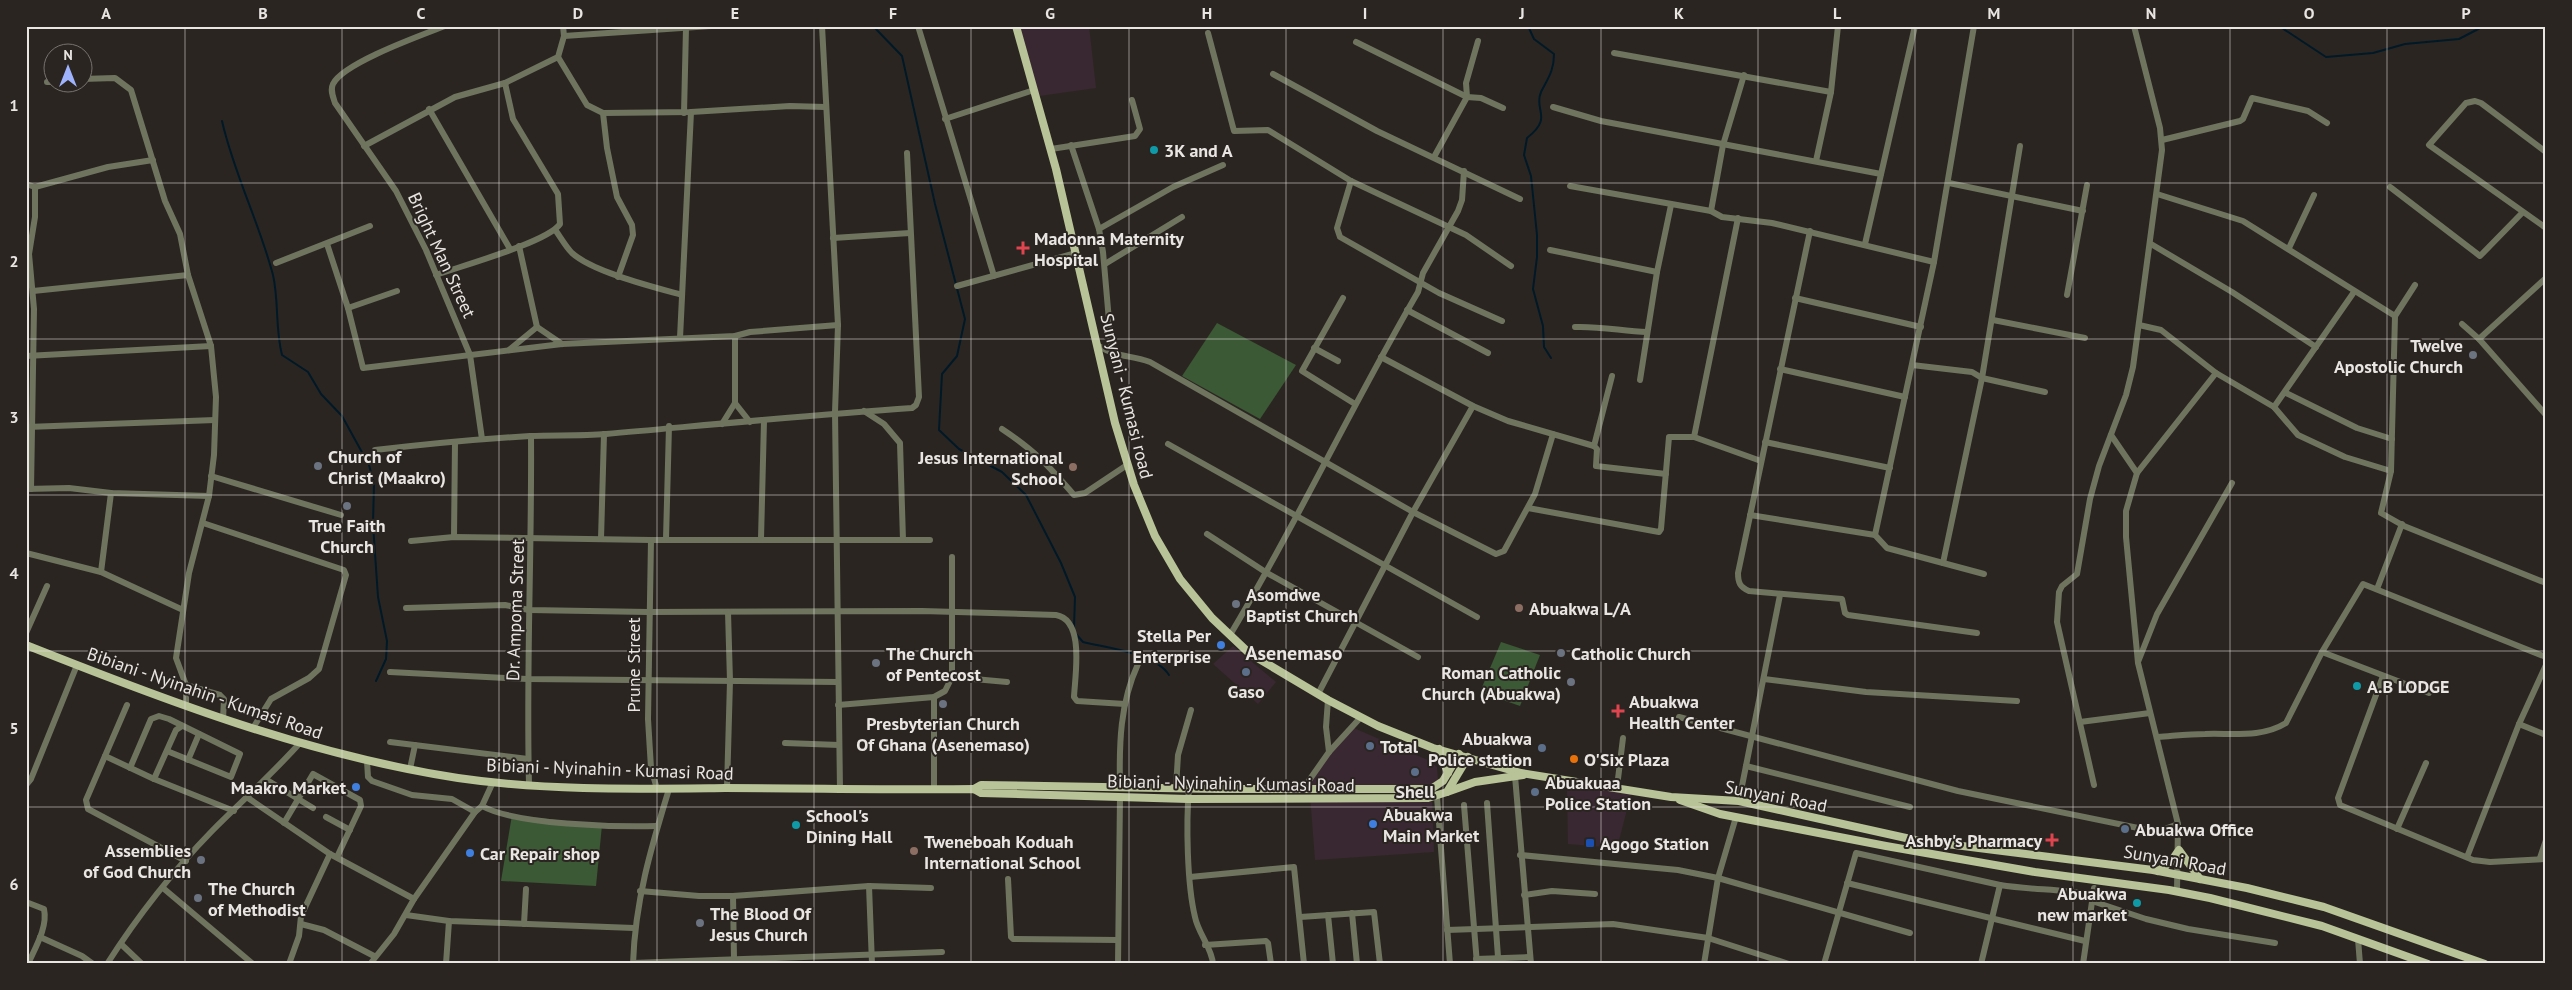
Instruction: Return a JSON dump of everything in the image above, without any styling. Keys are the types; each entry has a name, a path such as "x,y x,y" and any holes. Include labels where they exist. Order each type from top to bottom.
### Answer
{"main road":[{"name":"Sunyani - Kumasi road","path":"1016,26 1051,149 1127,465 1149,524 1172,567 1212,618 1249,653 1328,700 1361,717 1440,749 1526,774 1671,797"},
{"name":"Bibiani - Nyinahin - Kumasi Road","path":"26,645 186,706 298,744 367,761 493,782 657,789 934,790 974,789 981,785 1431,789 1440,784 1459,754"},
{"path":"1440,749 1448,773"},
{"path":"1447,792 1468,757"},
{"name":"Bibiani - Nyinahin - Kumasi Road","path":"974,789 981,793 1188,799 1437,797 1475,782 1526,774"},
{"name":"Sunyani Road","path":"1671,797 1739,800 1915,840 2158,871 2200,879 2324,908 2485,964"},
{"name":"Sunyani Road","path":"1671,797 1736,817 1886,846 2035,872 2177,891 2289,918 2358,939 2428,964"},
{"path":"2158,871 2170,863 2179,850 2200,879"}],"street":[{"name":"Bright Man Street","path":"445,26 396,45 340,74 332,85 335,103 396,191 415,224 470,355 482,439"},
{"path":"563,26 564,36 558,57 587,106 603,113 688,112 790,106 825,107"},
{"path":"564,36 711,26"},
{"path":"822,26 838,325 835,412 840,790"},
{"path":"918,26 994,276"},
{"path":"1816,161 1831,92 1838,26"},
{"path":"1865,244 1915,26"},
{"path":"1875,535 1934,262 1949,183 1974,26"},
{"path":"2094,785 2057,622 2057,599 2062,586 2077,574 2090,499 2099,466 2133,367 2151,244 2162,140 2134,26"},
{"path":"680,338 688,112 686,28"},
{"path":"1208,33 1234,131 1268,130 1351,182 1466,235 1511,266"},
{"path":"1434,157 1467,97 1466,83 1478,40"},
{"path":"1356,42 1467,97 1480,98 1503,108"},
{"path":"1614,53 1744,74 1831,92"},
{"path":"364,146 455,97 505,83 558,57"},
{"path":"1273,74 1377,131 1520,199"},
{"path":"1711,211 1723,145 1744,74"},
{"path":"92,79 114,78 131,90 165,201 180,234 188,275 211,346 216,397 209,496 189,573 176,658 186,685 186,706"},
{"path":"436,275 556,231 560,224 558,194 513,119 505,83"},
{"path":"945,119 1034,90"},
{"path":"2162,140 2240,121 2243,119 2252,98 2308,111 2327,123"},
{"path":"1051,149 1130,138 1138,134 1140,129 1132,100"},
{"path":"2546,152 2481,103 2475,101 2466,103 2430,143 2430,147 2522,214 2546,228"},
{"path":"1553,107 1601,121 1881,174"},
{"path":"429,110 510,249"},
{"path":"603,113 607,148 618,197 632,225 633,235 618,277"},
{"path":"1071,145 1099,229 1105,264 1106,302 1112,354"},
{"path":"1943,563 1993,320 2020,146"},
{"path":"375,450 482,439 604,434 669,426 764,421 835,412 912,408 916,405 919,398 907,153"},
{"path":"26,184 35,187 108,167 153,160"},
{"path":"1099,229 1173,187 1223,165"},
{"path":"1230,636 1267,573 1355,404 1418,292 1420,282 1462,200 1464,171"},
{"path":"1351,182 1337,234 1420,282 1502,321"},
{"path":"1949,183 2083,211"},
{"path":"2067,295 2087,185"},
{"path":"1570,186 1711,211 1722,218 1738,218 1810,231 1934,262"},
{"path":"35,187 35,217 28,254 33,291 29,356 28,489 69,488 111,493 209,496"},
{"path":"2390,187 2480,256 2522,214"},
{"path":"2157,194 2236,219 2289,248 2354,292 2395,316"},
{"path":"2289,248 2314,195"},
{"path":"1640,380 1657,272 1671,205"},
{"path":"1105,264 1182,218"},
{"path":"1694,437 1738,218"},
{"path":"276,263 370,226"},
{"path":"556,231 573,254 618,277 682,296"},
{"path":"1810,231 1761,461 1738,582 1742,588 1749,591 1842,599 1848,615 1976,633"},
{"path":"833,238 910,234"},
{"path":"327,244 348,308 363,368 562,344 735,336 750,332 838,325"},
{"path":"2151,244 2232,292 2316,348"},
{"path":"519,246 537,327 562,344"},
{"path":"1550,250 1657,272"},
{"path":"957,286 1076,253"},
{"path":"33,291 188,275"},
{"path":"2479,339 2546,278"},
{"path":"2415,285 2395,316 2390,471 2382,513 2402,524 2546,583"},
{"path":"348,308 397,291"},
{"path":"2274,408 2354,292"},
{"path":"1343,298 1302,371 1355,404"},
{"path":"1795,298 1921,327"},
{"path":"1407,310 1488,353"},
{"path":"1993,320 2085,338"},
{"path":"2462,324 2479,339 2544,411"},
{"path":"2139,325 2161,330 2216,372 2274,408 2298,435 2345,457 2390,471"},
{"path":"1575,327 1599,326 1620,331 1647,332"},
{"path":"509,350 537,327"},
{"path":"722,424 735,403 735,336"},
{"path":"1098,345 1112,354 1150,362 1414,512 1499,554 1504,551 1535,494 1553,434"},
{"path":"29,356 211,346"},
{"path":"1314,348 1338,361"},
{"path":"1381,357 1473,406 1508,421 1594,446 1597,449 1596,466 1666,474"},
{"path":"1912,365 1972,372 1982,378 2045,392"},
{"path":"1780,369 1905,397"},
{"path":"2177,891 2178,824 2158,737 2138,663 2125,526 2129,497 2137,473 2216,372"},
{"path":"1594,446 1612,376"},
{"path":"2286,393 2357,428 2392,439"},
{"path":"735,403 750,422"},
{"path":"1318,694 1385,564 1473,406"},
{"path":"864,411 884,424 900,443 902,540"},
{"path":"28,427 215,420"},
{"path":"761,540 764,421"},
{"path":"666,539 669,426"},
{"path":"1002,429 1039,456 1074,495 1085,493 1127,465"},
{"path":"601,539 604,434"},
{"path":"2111,435 2137,473"},
{"name":"Dr. Ampoma Street","path":"529,784 527,679 532,538 532,436"},
{"path":"1528,508 1659,532 1661,529 1669,437 1694,437 1761,461"},
{"path":"454,537 455,442"},
{"path":"1765,442 1890,468"},
{"path":"1168,444 1477,617"},
{"path":"211,476 341,515"},
{"path":"2138,663 2157,614 2232,483"},
{"path":"101,572 111,493"},
{"path":"1750,515 1875,535 1887,548 1984,574"},
{"path":"203,523 344,570 346,575 319,670 309,678 271,699 253,728"},
{"path":"2377,589 2402,524"},
{"path":"1207,534 1267,573 1418,657"},
{"path":"411,541 454,537 651,540 930,540"},
{"name":"Prune Street","path":"651,540 648,682 651,768 657,789"},
{"path":"26,553 101,572 183,610"},
{"path":"838,705 934,696 945,691 952,677 952,557"},
{"path":"2158,737 2204,734 2252,734 2279,728 2286,723 2322,652 2362,585 2377,589 2416,607 2460,622 2546,658"},
{"path":"26,633 47,586"},
{"path":"1739,800 1780,595"},
{"path":"406,608 505,605 529,610 952,612 1064,616 1069,621 1077,649 1074,697 1077,701 1125,704"},
{"path":"727,788 730,681 728,612"},
{"path":"2322,652 2429,693"},
{"path":"1120,786 1120,748 1125,704 1131,679 1138,664"},
{"path":"26,785 31,779 77,665"},
{"path":"2467,857 2519,724 2546,665"},
{"path":"390,672 527,679 648,682 838,682"},
{"path":"2384,676 2338,798 2340,805 2467,857 2490,862 2543,858 2546,840"},
{"path":"952,677 1007,682"},
{"path":"1764,679 1866,692 2017,701"},
{"path":"186,685 220,695 224,699 223,719"},
{"path":"934,696 934,790"},
{"path":"1328,700 1326,727 1330,752"},
{"path":"127,705 86,800 88,810 186,861"},
{"path":"1176,788 1178,755 1191,710"},
{"path":"2080,722 2150,712"},
{"path":"130,768 151,718 159,716 169,719 240,754 233,774 230,777 167,751"},
{"path":"1303,789 1330,752 1361,717"},
{"path":"1678,717 1752,735 1958,791 2148,830 2162,830 2178,824"},
{"path":"2519,724 2546,735"},
{"path":"154,779 176,730 182,726"},
{"path":"188,760 199,734"},
{"path":"1617,787 1623,738"},
{"path":"390,742 528,759"},
{"path":"785,743 839,744"},
{"path":"108,964 163,888 186,861 267,780 298,744"},
{"path":"410,769 415,745"},
{"path":"105,756 154,779 234,811"},
{"path":"367,761 368,777 372,781 412,795 452,799 475,812"},
{"path":"2397,829 2426,763"},
{"path":"1746,766 1910,808"},
{"path":"284,823 310,776 316,773 360,800 361,806 337,858"},
{"path":"1464,804 1476,961 1498,957 1531,960 1526,928 1514,776"},
{"path":"267,780 313,808"},
{"path":"370,964 374,956 394,934 414,899 475,812 482,806 493,782"},
{"path":"1189,788 1190,877 1194,914 1213,964"},
{"path":"669,789 640,891 634,928 633,963 734,959 802,960 871,953 942,952"},
{"path":"1118,964 1120,797"},
{"path":"1437,797 1450,964"},
{"path":"248,798 330,854 414,899"},
{"path":"1487,803 1498,957"},
{"path":"482,806 502,814 561,822 657,826"},
{"path":"326,817 350,830"},
{"path":"1704,964 1718,878 1736,817"},
{"path":"1824,964 1856,853 2000,885 2019,888 2060,889 2093,895 2146,919 2188,929 2275,943"},
{"path":"290,964 297,945 301,916 330,854"},
{"path":"1520,855 1678,870 1718,878 1910,932"},
{"path":"1190,877 1292,866 1296,871 1304,964"},
{"path":"1008,879 1013,939 1118,940"},
{"path":"1847,883 2085,941"},
{"path":"1981,964 1990,917 2000,885"},
{"path":"640,891 699,896 732,896 870,886 931,888"},
{"path":"870,886 872,964"},
{"path":"163,888 252,964"},
{"path":"524,924 526,889"},
{"path":"1524,895 1552,891 1595,894"},
{"path":"2083,964 2093,895"},
{"path":"732,896 734,959"},
{"path":"26,902 44,909 45,914 40,937 28,964"},
{"path":"1300,917 1374,912 1380,964"},
{"path":"1352,913 1357,964"},
{"path":"406,915 449,921 634,928"},
{"path":"1328,915 1333,964"},
{"path":"446,964 449,921"},
{"path":"301,924 324,930 374,956"},
{"path":"1447,930 1496,926 1526,928 1613,924 1708,938 1789,964"},
{"path":"40,937 82,956 93,964"},
{"path":"2358,939 2360,964"},
{"path":"1205,945 1266,941 1268,943 1270,964"},
{"path":"121,944 142,964"}],"shaded area":[{"path":"1020,26 1089,26 1096,88 1039,96"},
{"path":"1233,646 1276,682 1258,704 1213,664"},
{"path":"1349,726 1430,761 1437,767 1438,780 1426,788 1303,787"},
{"path":"1567,787 1609,789 1631,794 1617,848 1568,844"},
{"name":"Abuakwa Main Market","path":"1310,795 1432,796 1434,852 1315,860"}],"green space":[{"path":"1217,323 1296,365 1260,419 1182,376"},
{"path":"1501,642 1540,655 1520,706 1480,692"},
{"path":"512,815 602,825 596,886 501,881"}],"waterway":[{"path":"873,26 902,56 935,204 965,319 957,356 942,374 939,430 959,449 1002,472 1026,495 1061,563 1075,597 1074,627"},
{"path":"1528,26 1534,39 1554,54 1552,70 1539,98 1541,119 1535,131 1527,138 1524,155 1531,176 1537,235 1537,257 1533,289 1543,326 1544,347 1551,358"},
{"path":"2279,26 2326,57 2373,53 2405,44 2459,39 2484,26"},
{"path":"222,121 233,160 273,275 278,335 282,355 308,372 321,394 342,416 369,465 374,484 373,524 378,597 387,641 386,659 376,681"},
{"path":"1076,634 1083,642 1142,656 1153,661 1169,675"}],"place":[{"name":"3K and A","path":"1154,150"},
{"name":"Madonna Maternity Hospital","path":"1023,248"},
{"name":"Twelve Apostolic Church","path":"2473,355"},
{"name":"Church of Christ (Maakro)","path":"318,466"},
{"name":"Jesus International School","path":"1073,467"},
{"name":"True Faith Church","path":"347,506"},
{"name":"Asomdwe Baptist Church","path":"1236,604"},
{"name":"Abuakwa L/A","path":"1519,608"},
{"name":"Stella Per Enterprise","path":"1221,645"},
{"name":"Catholic Church","path":"1561,653"},
{"name":"The Church of Pentecost","path":"876,663"},
{"name":"Gaso","path":"1246,672"},
{"name":"Roman Catholic Church (Abuakwa)","path":"1571,682"},
{"name":"A.B LODGE","path":"2357,686"},
{"name":"Presbyterian Church Of Ghana (Asenemaso)","path":"943,704"},
{"name":"Abuakwa Health Center","path":"1618,711"},
{"name":"Total","path":"1370,746"},
{"name":"Abuakwa Police station","path":"1542,748"},
{"name":"O'Six Plaza","path":"1574,759"},
{"name":"Shell","path":"1415,772"},
{"name":"Maakro Market","path":"356,787"},
{"name":"Abuakuaa Police Station","path":"1535,792"},
{"name":"Abuakwa Main Market","path":"1373,824"},
{"name":"School's Dining Hall","path":"796,825"},
{"name":"Abuakwa Office","path":"2125,829"},
{"name":"Ashby's Pharmacy","path":"2052,840"},
{"name":"Agogo Station","path":"1590,843"},
{"name":"Tweneboah Koduah International School","path":"914,851"},
{"name":"Car Repair shop","path":"470,853"},
{"name":"Assemblies of God Church","path":"201,860"},
{"name":"The Church of Methodist","path":"198,898"},
{"name":"Abuakwa new market","path":"2137,903"},
{"name":"The Blood Of Jesus Church","path":"700,923"}],"district":[{"name":"Asenemaso","path":"1294,653"}]}
